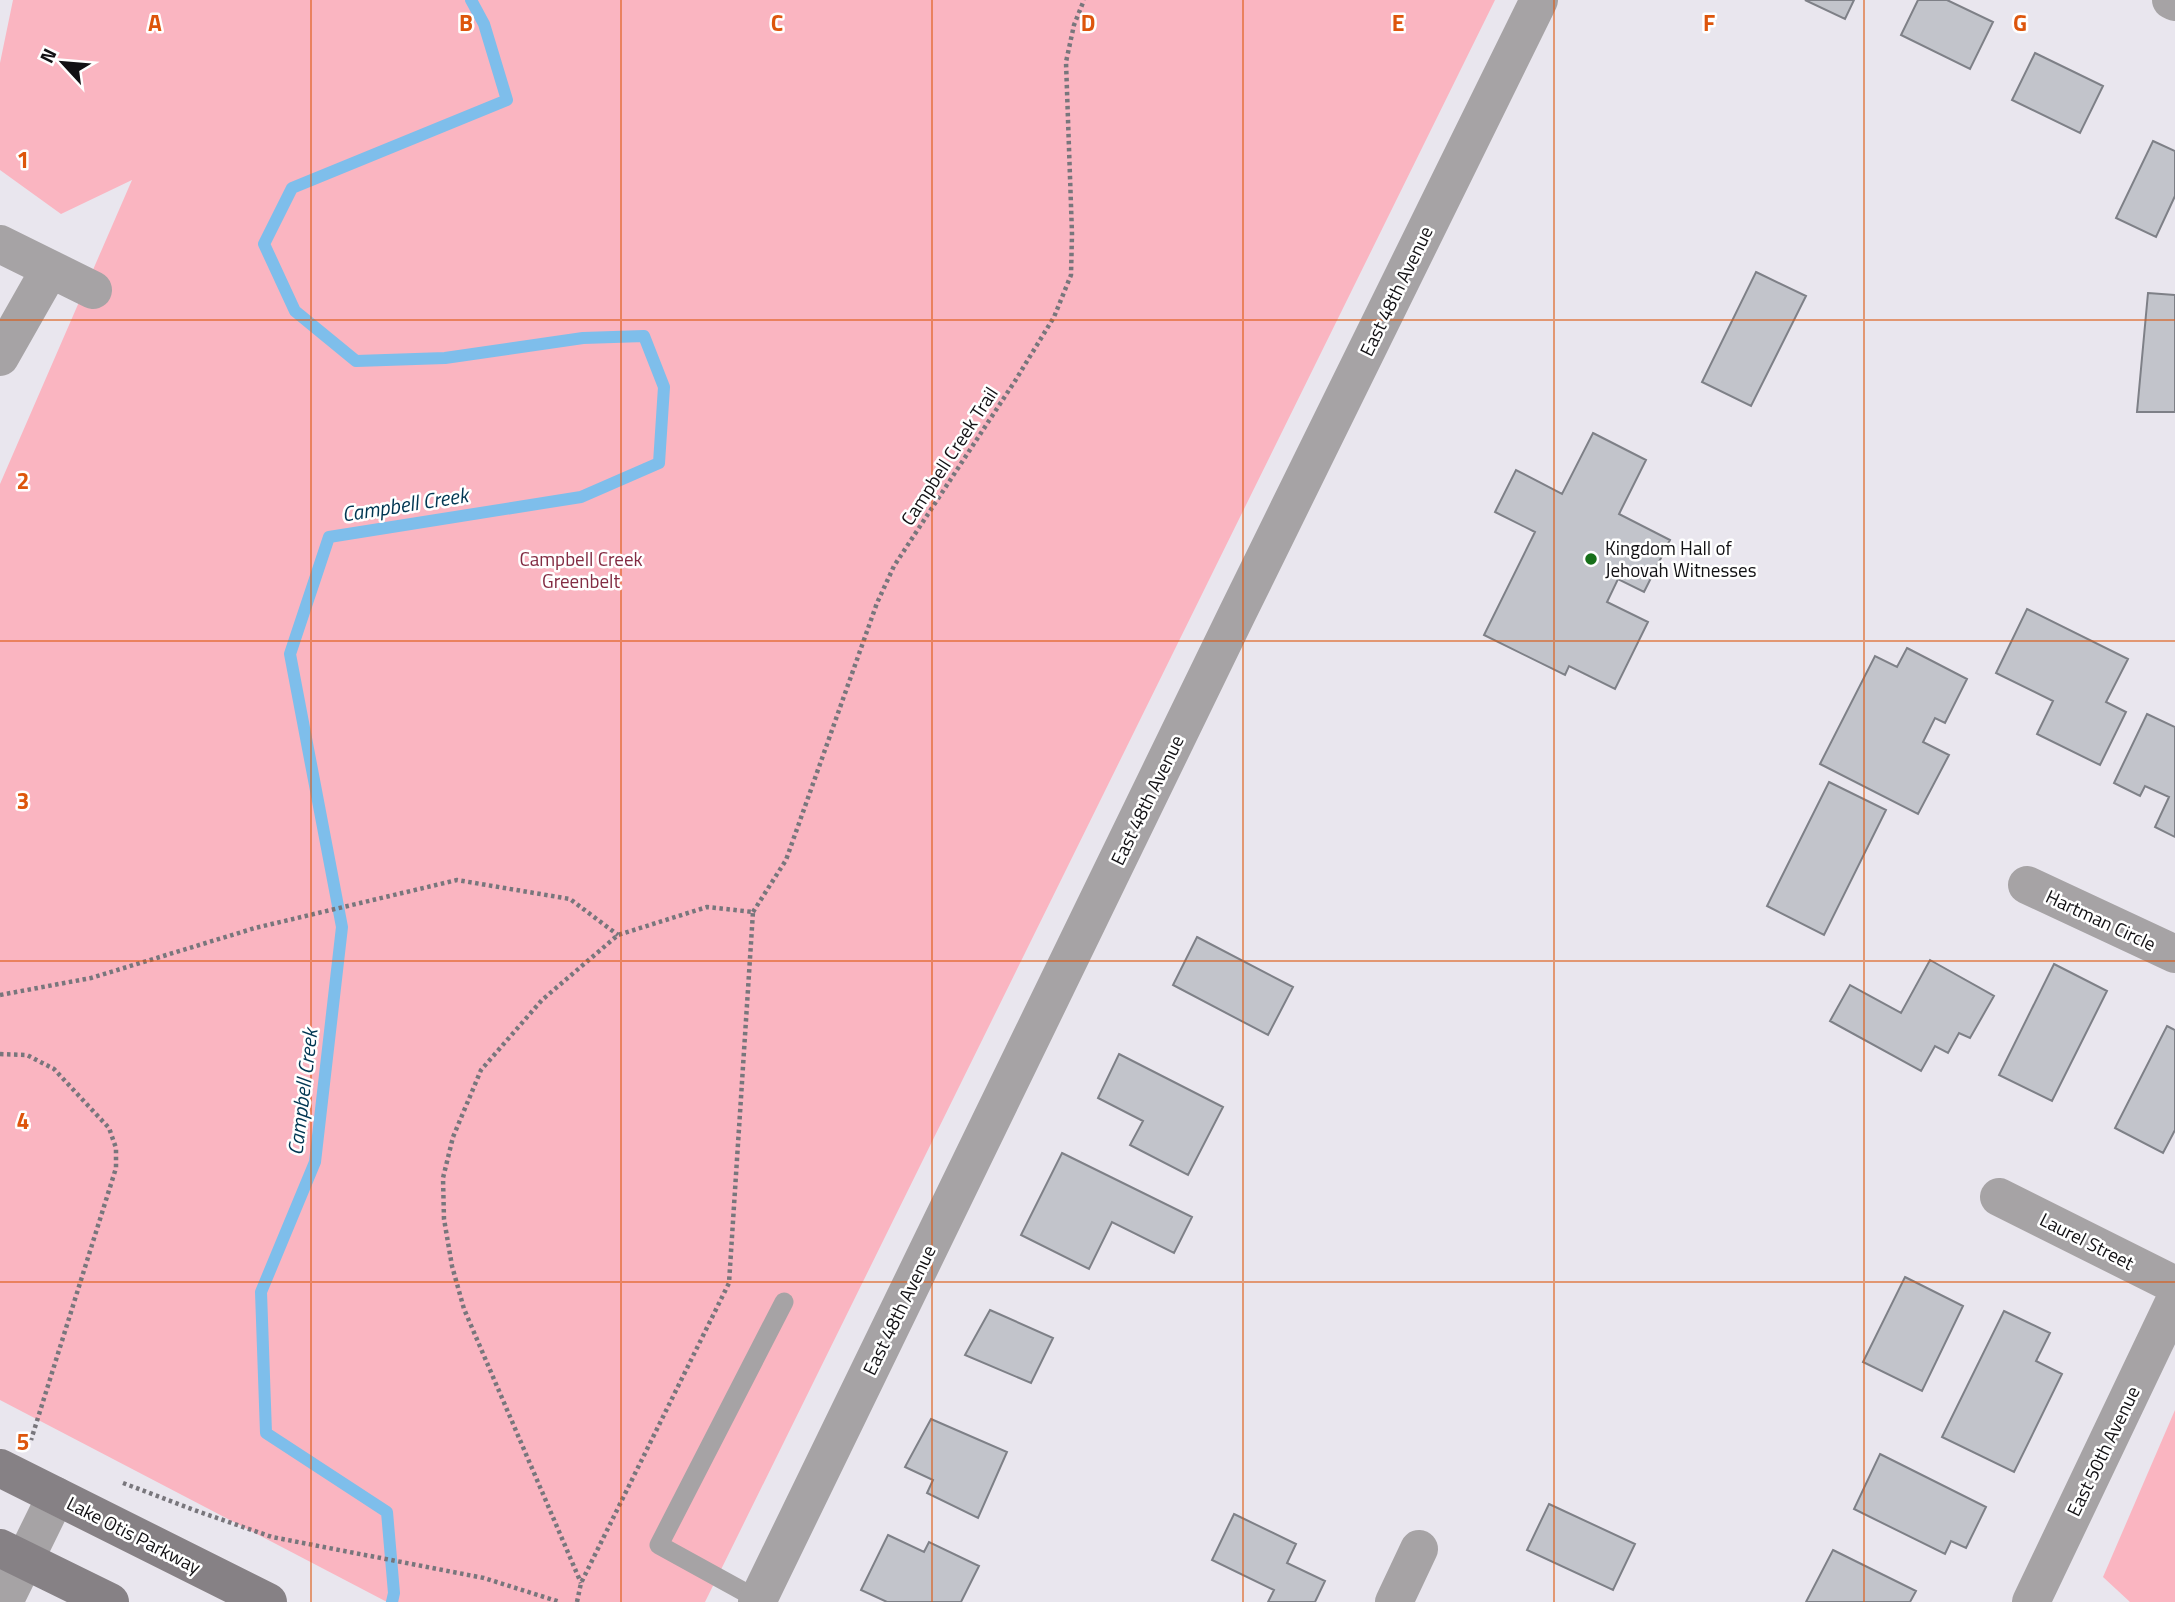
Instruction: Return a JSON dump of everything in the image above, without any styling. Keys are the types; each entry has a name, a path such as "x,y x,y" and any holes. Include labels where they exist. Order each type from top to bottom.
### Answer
{"main road":[{"name":"Lake Otis Parkway","path":"10,1454 56,1496 268,1602"},
{"path":"12,1554 110,1602"}],"street":[{"name":"East 48th Avenue","path":"758,1601 1539,0"},
{"path":"0,244 93,290"},
{"path":"0,357 51,269"},
{"name":"Hartman Circle","path":"2027,885 2175,954"},
{"name":"Laurel Street","path":"1999,1197 2175,1285"},
{"name":"East 50th Avenue","path":"2031,1602 2175,1300"},
{"path":"4,1602 12,1554 56,1496"},
{"path":"1394,1602 1419,1549"}],"lane":[{"path":"758,1601 659,1545 784,1302"}],"path":[{"name":"Campbell Creek Trail","path":"753,912 786,860 877,603 894,566 1016,381 1054,317 1071,275 1066,62 1074,25 1084,0"},
{"path":"0,995 91,978 255,928 457,880 569,899 618,935"},
{"path":"577,1602 581,1583 729,1283 753,912 707,907 618,935 542,1000 481,1070 453,1137 443,1178 444,1219 452,1266 464,1309 581,1583"},
{"path":"0,1054 27,1055 54,1069 109,1128 116,1148 116,1168 30,1444 10,1454"},
{"path":"121,1482 272,1536 484,1578 559,1602"}],"green space":[{"name":"Campbell Creek Greenbelt","path":"13,0 1495,0 705,1602 387,1602 0,1400 0,484 132,180 61,214 0,170 0,63"},
{"path":"2175,1410 2175,1602 2130,1602 2103,1577"}],"building":[{"path":"1805,0 1854,0 1845,19"},
{"path":"1918,0 1947,0 1993,22 1970,69 1901,35"},
{"path":"2035,53 2103,86 2080,133 2012,100"},
{"path":"2153,141 2175,151 2175,196 2156,237 2116,218"},
{"path":"1756,272 1806,296 1751,406 1702,382"},
{"path":"2148,293 2175,295 2175,412 2137,412"},
{"name":"Kingdom Hall of Jehovah Witnesses","path":"1593,433 1646,460 1619,514 1670,540 1644,592 1618,579 1607,602 1648,622 1615,689 1569,666 1565,675 1484,635 1535,532 1495,512 1516,470 1562,494"},
{"path":"2027,609 2128,659 2106,702 2126,712 2100,765 2037,734 2053,701 1996,673"},
{"path":"1907,648 1967,679 1945,723 1935,718 1923,742 1949,755 1918,814 1820,764 1875,656 1897,667"},
{"path":"2147,714 2175,727 2175,837 2155,827 2169,797 2145,786 2140,796 2114,783"},
{"path":"1829,782 1886,810 1824,935 1767,906"},
{"path":"1197,937 1293,987 1268,1035 1173,985"},
{"path":"1930,960 1994,996 1970,1038 1959,1033 1948,1053 1935,1046 1921,1071 1830,1021 1850,985 1901,1013"},
{"path":"2054,964 2107,991 2052,1101 1999,1075"},
{"path":"2167,1026 2175,1030 2175,1130 2163,1153 2115,1128"},
{"path":"1119,1054 1223,1107 1188,1175 1130,1145 1143,1121 1098,1098"},
{"path":"1062,1153 1192,1217 1174,1253 1112,1222 1089,1269 1021,1235"},
{"path":"1905,1277 1963,1306 1922,1391 1863,1362"},
{"path":"990,1310 1053,1338 1031,1383 965,1355"},
{"path":"2004,1311 2050,1333 2036,1361 2062,1374 2014,1472 1942,1437"},
{"path":"931,1419 1007,1452 978,1518 927,1493 933,1480 905,1467"},
{"path":"1880,1454 1986,1507 1966,1548 1951,1541 1945,1554 1854,1509"},
{"path":"1549,1504 1635,1544 1613,1590 1527,1550"},
{"path":"1234,1514 1296,1544 1287,1563 1325,1581 1315,1602 1268,1602 1274,1590 1212,1560"},
{"path":"888,1535 924,1552 929,1542 979,1566 961,1602 887,1602 861,1590"},
{"path":"1833,1550 1916,1591 1910,1602 1806,1602"}],"waterway":[{"name":"Campbell Creek","path":"392,1602 394,1593 387,1512 266,1433 261,1292 315,1162 342,927 290,654 329,537 581,497 659,463 664,387 644,336 583,338 445,358 356,361 295,311 264,244 292,188 507,100 484,24 471,0"}],"place":[{"name":"Kingdom Hall of Jehovah Witnesses","path":"1591,559"}]}
